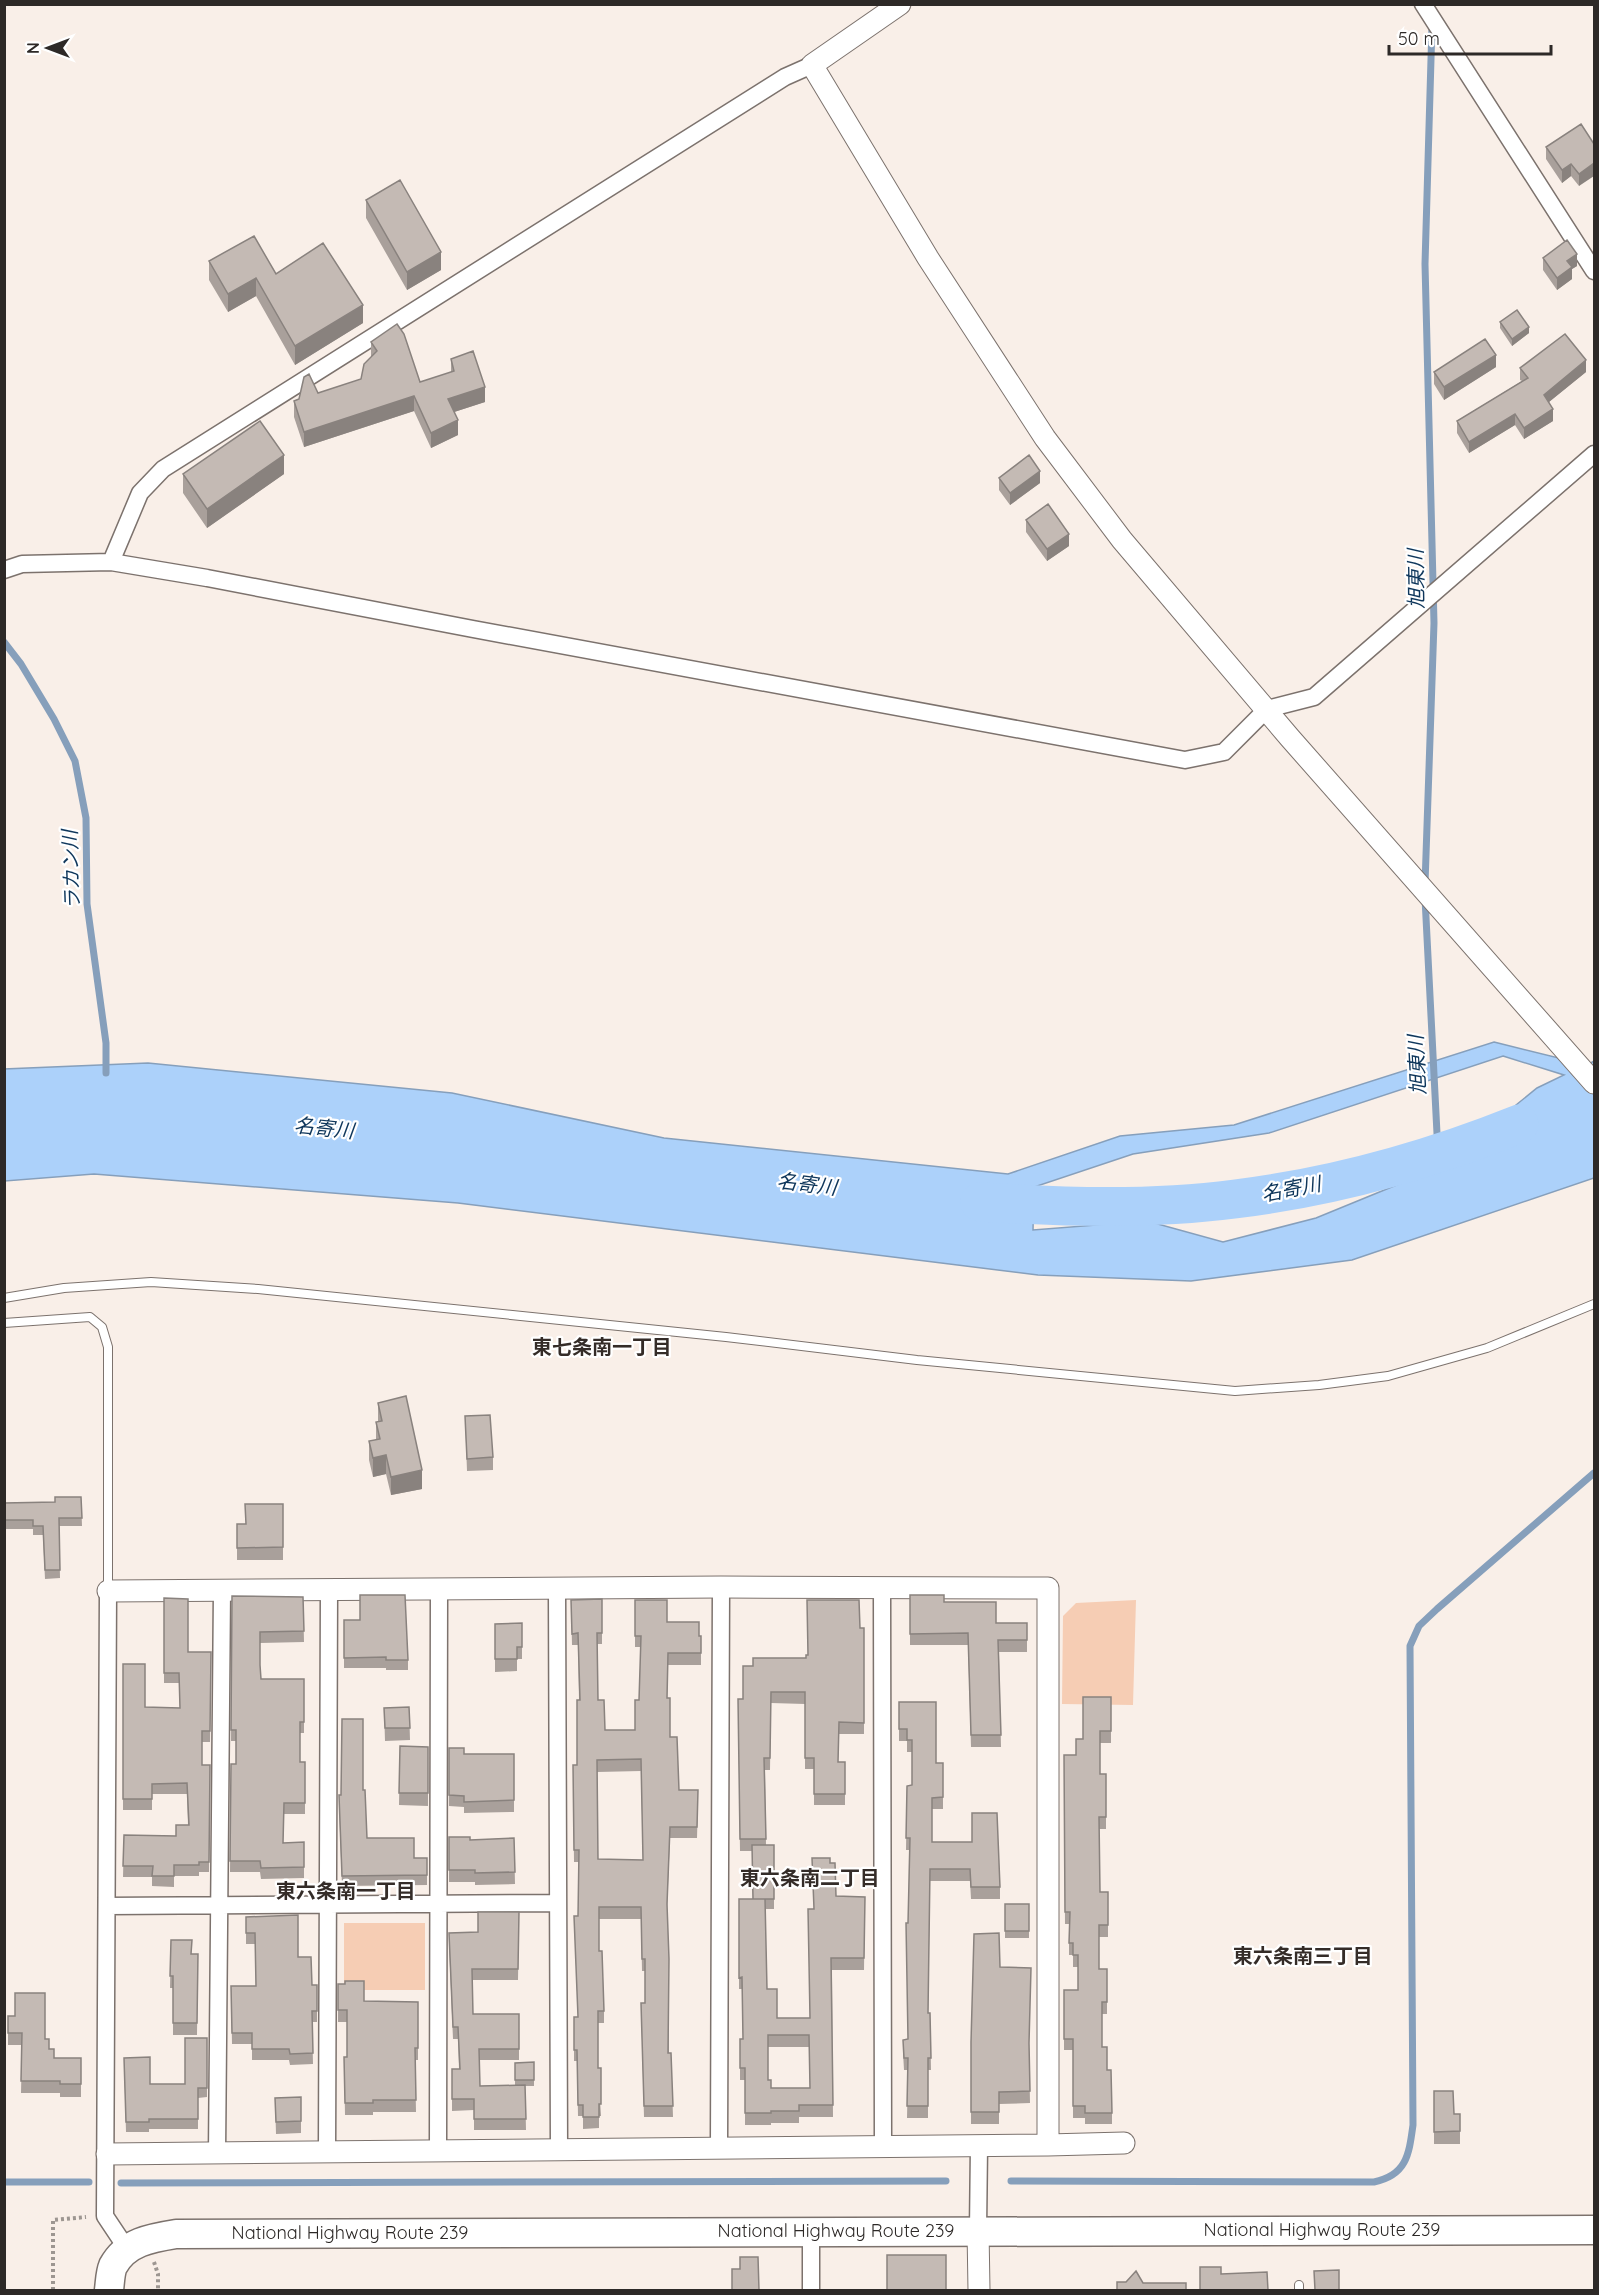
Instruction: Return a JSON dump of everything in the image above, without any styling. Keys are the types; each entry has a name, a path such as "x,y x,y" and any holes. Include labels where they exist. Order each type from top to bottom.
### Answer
{"highway":[{"name":"National Highway Route 239","path":"127,2249 145,2239 176,2234 1594,2230"},
{"path":"108,2290 112,2268 127,2249"}],"street":[{"path":"111,562 140,494 163,469 785,77 812,65 900,4"},
{"path":"1423,4 1594,271"},
{"path":"812,65 928,258 1045,438 1122,540 1290,738 1594,1083"},
{"path":"4,570 22,564 111,562 1185,760 1224,752 1267,709 1314,697 1594,454"},
{"path":"719,2147 721,1587"},
{"path":"127,2249 105,2216 108,1591 721,1587 1048,1588 1048,2145"},
{"path":"882,1587 883,2146"},
{"path":"438,2151 439,1589"},
{"path":"557,1589 559,2148"},
{"path":"217,2154 222,1590"},
{"path":"327,2153 329,1590"},
{"path":"107,1906 557,1903"},
{"path":"107,2154 1124,2143"},
{"path":"979,2146 979,2290"},
{"path":"811,2232 811,2290"}],"lane":[{"path":"4,1298 64,1288 151,1282 258,1289 726,1337 917,1360 1235,1391 1319,1385 1388,1376 1487,1348 1594,1304"},
{"path":"4,1323 90,1317 102,1327 108,1347 108,1591"}],"path":[{"path":"53,2290 53,2220 105,2216"}],"shaded area":[{"path":"1136,1600 1133,1705 1062,1704 1063,1616 1076,1603"},
{"path":"344,1923 425,1923 425,1990 344,1990"}],"water":[{"path":"1494,1042 1587,1065 1594,1061 1594,1178 1352,1260 1191,1281 1038,1275 458,1203 94,1174 5,1181 4,1069 148,1063 452,1093 664,1138 1008,1174 1120,1136 1234,1125","holes":["1503,1056 1564,1075 1537,1088 1438,1168 1316,1218 1223,1242 1147,1221 1033,1230 1034,1187 1133,1154 1269,1133"]}],"building":[{"path":"1581,124 1594,144 1594,163 1579,174 1571,164 1562,170 1546,147"},
{"path":"400,180 441,252 407,272 366,200"},
{"path":"254,236 276,274 323,243 363,305 295,346 256,278 228,294 209,261"},
{"path":"1567,240 1577,254 1567,261 1572,267 1557,278 1543,258"},
{"path":"1517,310 1529,327 1512,339 1500,322"},
{"path":"397,324 404,334 420,382 454,371 451,359 473,351 485,387 448,399 458,420 431,433 414,396 304,432 294,401 299,399 304,377 309,374 318,393 361,379 364,364 377,351 371,342"},
{"path":"1565,334 1586,360 1544,395 1553,409 1524,428 1515,414 1469,442 1457,421 1528,378 1520,368"},
{"path":"1485,339 1496,355 1444,387 1434,372"},
{"path":"260,421 284,455 207,509 183,474"},
{"path":"1029,455 1040,471 1010,493 999,478"},
{"path":"1048,504 1069,534 1047,549 1026,520"},
{"path":"406,1396 422,1470 391,1477 386,1455 373,1458 369,1441 380,1439 376,1422 382,1421 378,1403"},
{"path":"490,1415 493,1457 467,1459 465,1416"},
{"path":"55,1497 81,1497 82,1518 59,1518 60,1570 45,1570 43,1526 33,1526 33,1520 4,1520 4,1503 55,1502"},
{"path":"245,1504 283,1504 283,1547 237,1548 237,1524 246,1524"},
{"path":"360,1595 405,1595 408,1660 386,1660 386,1657 344,1658 344,1620 360,1620"},
{"path":"910,1595 944,1595 944,1602 996,1602 996,1623 1027,1623 1027,1640 998,1640 1001,1735 971,1735 968,1633 910,1634"},
{"path":"232,1596 303,1597 304,1631 260,1632 260,1665 261,1679 304,1679 304,1722 300,1722 300,1762 305,1762 305,1803 284,1803 283,1843 304,1842 304,1867 261,1868 260,1861 230,1861 231,1764 236,1764 236,1730 231,1730"},
{"path":"164,1598 188,1599 188,1652 211,1652 210,1731 202,1731 202,1765 210,1765 209,1862 199,1862 199,1865 174,1865 174,1876 152,1876 153,1866 123,1866 124,1835 176,1836 176,1825 189,1825 187,1783 152,1784 152,1799 123,1799 123,1664 145,1664 145,1707 180,1708 179,1673 164,1673"},
{"path":"602,1599 602,1633 597,1633 598,1700 604,1700 605,1730 635,1730 635,1700 639,1700 641,1636 635,1636 635,1600 667,1600 667,1622 699,1622 699,1636 701,1636 701,1653 668,1653 667,1698 670,1698 670,1737 677,1737 679,1790 698,1790 697,1827 670,1827 667,1904 668,2053 671,2053 673,2106 644,2106 641,2003 645,2003 645,1959 642,1959 641,1907 599,1907 599,1951 602,1951 604,2011 598,2011 598,2068 601,2068 599,2117 583,2117 583,2105 578,2105 577,2050 574,2050 574,2017 578,2017 574,1916 578,1916 579,1850 574,1850 573,1765 577,1765 577,1700 580,1700 578,1633 572,1634 571,1600","holes":["641,1759 643,1860 598,1859 597,1760"]},
{"path":"807,1600 859,1600 860,1628 864,1628 864,1723 839,1722 838,1762 845,1762 845,1794 814,1794 814,1758 805,1758 805,1692 771,1692 770,1758 764,1758 766,1839 740,1839 738,1699 743,1699 743,1666 753,1666 753,1658 806,1658 808,1655"},
{"path":"522,1623 522,1647 517,1647 517,1659 495,1659 495,1624"},
{"path":"1083,1697 1111,1697 1111,1731 1100,1731 1100,1774 1106,1774 1106,1817 1099,1817 1100,1892 1108,1892 1108,1925 1099,1925 1099,1969 1107,1969 1107,2002 1102,2002 1102,2047 1107,2047 1107,2070 1111,2070 1112,2113 1085,2113 1085,2106 1073,2106 1073,2039 1064,2039 1064,1990 1078,1990 1078,1955 1073,1955 1073,1943 1069,1943 1070,1912 1065,1912 1064,1755 1076,1755 1076,1739 1083,1739"},
{"path":"899,1702 936,1702 936,1763 943,1763 943,1797 932,1798 932,1842 972,1842 972,1813 997,1813 1000,1887 971,1887 970,1869 930,1869 928,2013 930,2013 931,2058 928,2058 928,2106 907,2106 908,2058 904,2058 903,2040 908,2039 906,1923 908,1923 910,1838 906,1838 907,1786 912,1785 912,1740 907,1740 907,1729 899,1729"},
{"path":"409,1707 410,1728 385,1728 384,1708"},
{"path":"342,1719 363,1719 363,1790 365,1790 367,1838 414,1838 414,1858 427,1858 427,1875 342,1876 339,1795 341,1795"},
{"path":"400,1746 428,1747 428,1793 399,1793"},
{"path":"449,1748 464,1748 464,1754 514,1754 514,1800 464,1802 464,1796 449,1795"},
{"path":"449,1837 470,1837 470,1840 514,1838 515,1872 475,1873 475,1870 449,1870"},
{"path":"752,1845 774,1845 774,1899 753,1899"},
{"path":"812,1858 830,1858 830,1863 835,1863 836,1896 865,1897 864,1958 831,1958 833,2105 799,2105 799,2111 745,2113 745,2068 740,2068 740,2039 743,2039 742,1977 739,1978 739,1899 765,1899 767,1989 777,1989 777,2018 810,2018 808,1909 814,1909","holes":["768,2035 809,2035 810,2088 771,2088 771,2080 768,2080"]},
{"path":"1005,1904 1029,1904 1029,1931 1005,1931"},
{"path":"478,1912 519,1912 518,1969 472,1969 473,2014 519,2014 519,2049 479,2049 480,2086 525,2085 526,2119 474,2119 474,2099 452,2099 452,2069 460,2069 458,2027 453,2027 449,1933 478,1932"},
{"path":"298,1915 298,1957 311,1957 312,1985 317,1985 317,2011 312,2011 313,2053 290,2054 289,2049 252,2049 252,2033 232,2033 231,1986 256,1986 255,1933 246,1933 246,1917"},
{"path":"999,1933 1000,1967 1031,1968 1030,2091 999,2092 999,2112 971,2112 974,1934"},
{"path":"171,1940 192,1940 191,1954 198,1954 197,2023 173,2023 173,1976 170,1976"},
{"path":"345,1981 364,1981 364,2001 418,2002 418,2048 415,2048 416,2100 373,2100 373,2103 345,2103 344,2057 347,2057 347,2010 338,2010 338,1984 345,1984"},
{"path":"15,1993 45,1993 45,2039 49,2039 49,2049 54,2049 54,2058 81,2058 81,2084 60,2084 60,2081 21,2081 22,2033 8,2033 8,2016 15,2016"},
{"path":"185,2038 207,2038 207,2088 198,2088 198,2119 149,2119 149,2122 126,2122 124,2058 150,2057 150,2084 185,2084"},
{"path":"534,2062 534,2080 515,2080 515,2063"},
{"path":"1434,2091 1453,2091 1454,2114 1460,2114 1460,2131 1434,2132"},
{"path":"301,2097 301,2121 276,2122 275,2098"},
{"path":"887,2255 946,2255 946,2290 887,2290"},
{"path":"740,2257 758,2257 759,2290 732,2290 732,2269 740,2269"},
{"path":"1200,2267 1221,2267 1221,2274 1267,2272 1268,2290 1200,2290"},
{"path":"1339,2270 1339,2290 1315,2290 1314,2271"},
{"path":"1136,2271 1143,2283 1186,2283 1186,2290 1117,2290 1117,2282 1126,2282"}],"waterway":[{"name":"旭東川","path":"1425,884 1434,623 1425,264 1432,25"},
{"name":"ラカン川","path":"4,642 21,664 54,719 75,761 86,818 87,904 106,1043 106,1073"},
{"name":"旭東川","path":"1425,898 1438,1153"},
{"name":"名寄川","path":"980,1202 1140,1206 1172,1205 1271,1194 1380,1170 1450,1149 1519,1124"},
{"path":"1011,2181 1374,2182 1385,2179 1400,2169 1408,2154 1413,2125 1410,1646 1419,1626 1437,1609 1594,1473"},
{"path":"121,2183 946,2181"},
{"path":"4,2182 89,2182"}],"district":[{"name":"東七条南一丁目","path":"602,1347"},
{"name":"東六条南二丁目","path":"810,1878"},
{"name":"東六条南一丁目","path":"346,1891"},
{"name":"東六条南三丁目","path":"1303,1956"}]}
